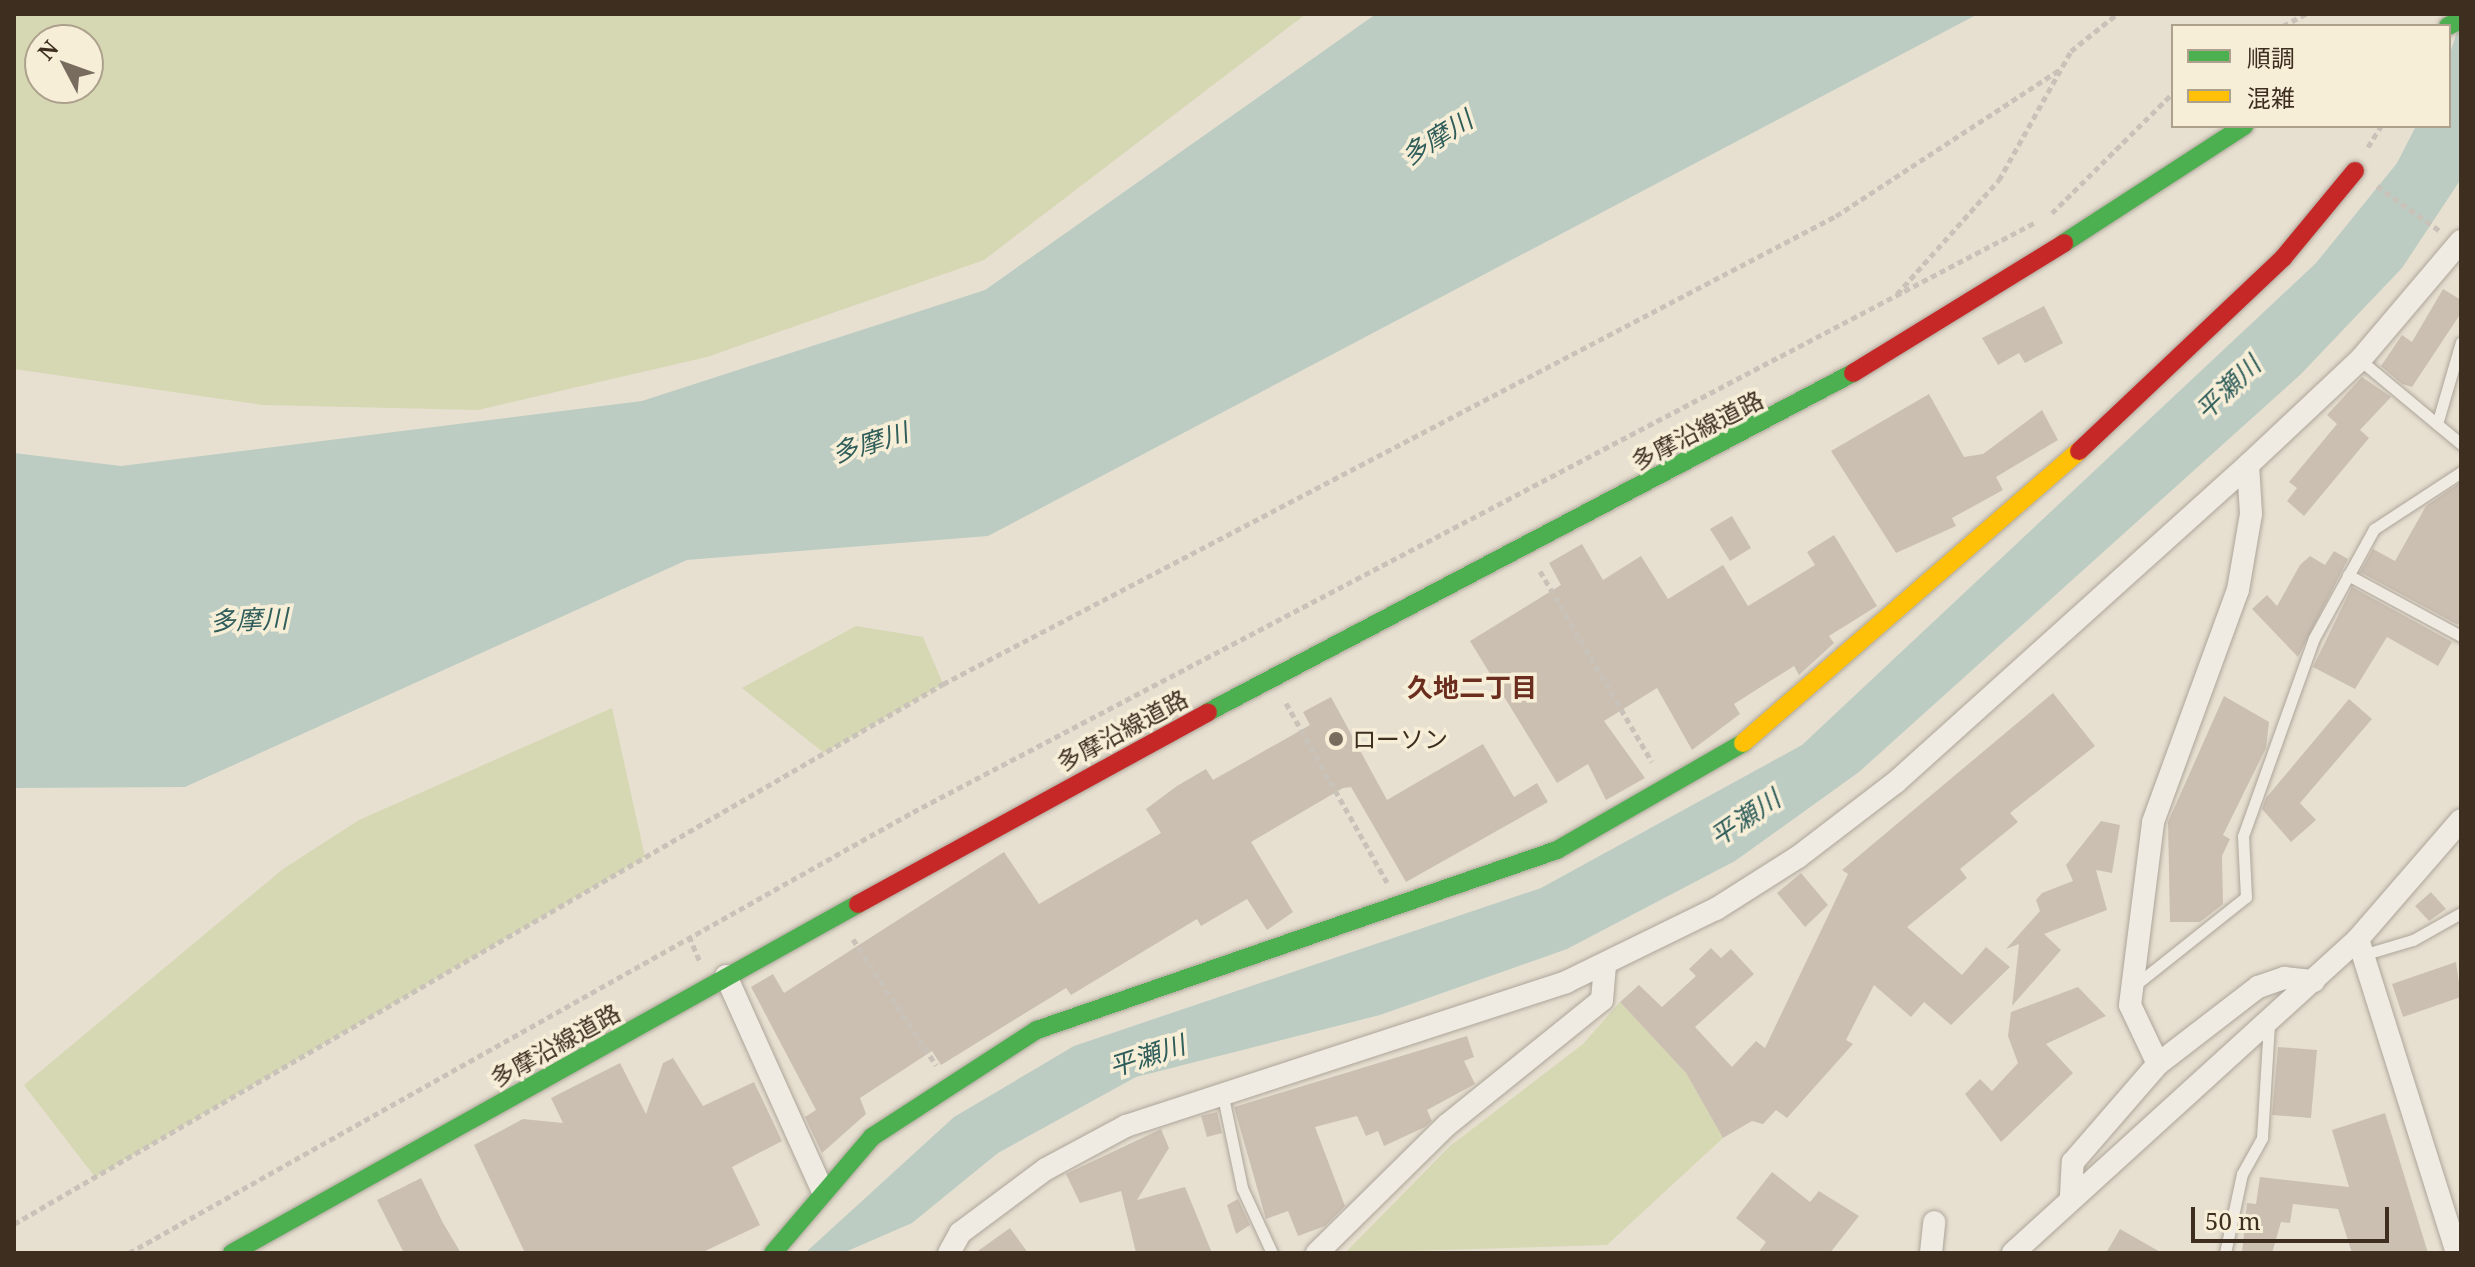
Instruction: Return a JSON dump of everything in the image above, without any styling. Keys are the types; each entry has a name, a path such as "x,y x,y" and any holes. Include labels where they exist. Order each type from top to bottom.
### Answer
{"main road":[{"name":"多摩沿線道路","path":"232,1253 726,976 1272,677 1896,351 2241,128"},
{"path":"773,1253 822,1190 872,1137 947,1082 1037,1030 1116,997 1402,907 1557,850 1669,790 1761,733 1831,676 2283,258 2355,171"}],"street":[{"path":"949,1253 960,1233 1046,1169 1126,1126 1222,1092 1469,1018 1605,965 1716,909 1896,782 2248,465 2360,360 2457,240"},
{"path":"2158,1064 2137,1030 2130,988 2153,822 2238,590 2251,514 2248,465"},
{"path":"2013,1253 2071,1195 2339,957 2361,948 2461,820"},
{"path":"2361,948 2457,1253"},
{"path":"1317,1253 1447,1125 1602,1000 1605,965"},
{"path":"726,976 822,1190"},
{"path":"2071,1195 2073,1162 2158,1064 2258,987 2284,978 2314,981"},
{"path":"1931,1253 1934,1222"}],"lane":[{"path":"2437,424 2461,342"},
{"path":"2360,360 2461,444"},
{"path":"2130,988 2246,897 2243,836 2314,638 2374,529 2461,472"},
{"path":"2348,575 2461,636"},
{"path":"2361,948 2461,913"},
{"path":"2225,1253 2242,1174 2262,1138 2269,1022"},
{"path":"1222,1092 1242,1188 1272,1253"}],"path":[{"path":"15,1221 943,684 1836,216 2059,70 2117,14"},
{"path":"2287,24 2306,14"},
{"path":"1894,297 1999,180 2059,70"},
{"path":"129,1253 913,812 2052,214 2171,95"},
{"path":"2355,171 2457,240"},
{"path":"1525,546 1669,790"},
{"path":"1272,677 1402,907"},
{"path":"837,915 947,1082"}],"green space":[{"path":"14,14 1306,14 984,260 707,357 478,410 263,405 14,369"},
{"path":"856,626 923,637 943,684 824,753 742,688"},
{"path":"612,708 645,857 95,1177 24,1085 283,869 359,820"},
{"path":"1620,1002 1686,1073 1723,1138 1607,1245 1345,1253 1450,1146 1583,1044"}],"water":[{"name":"多摩川","path":"1376,14 1978,14 988,536 687,560 185,787 14,788 14,453 121,466 642,401 985,290"},
{"name":"平瀬川","path":"2461,20 2461,179 2402,268 2301,374 1859,772 1735,861 1567,949 1380,1015 1136,1077 998,1153 912,1223 843,1253 805,1253 954,1117 1074,1046 1541,888 1802,745 2316,263 2397,163 2415,128 2451,128 2451,50"}],"building":[{"path":"2443,289 2461,300 2461,313 2412,387 2402,384 2381,366 2402,335 2412,342"},
{"path":"2044,306 2063,343 2025,363 2019,353 1998,365 1982,338"},
{"path":"2362,377 2391,397 2360,430 2369,438 2304,516 2287,501 2297,488 2289,482 2337,424 2327,415"},
{"path":"1929,394 1964,457 1983,454 2042,410 2058,440 1996,477 2003,490 1952,518 1956,526 1896,553 1831,451"},
{"path":"2461,482 2461,619 2458,625 2360,572 2373,549 2395,561 2426,506"},
{"path":"1732,516 1751,548 1730,561 1710,529"},
{"path":"1834,535 1877,606 1829,636 1834,643 1799,675 1794,666 1734,704 1740,714 1692,750 1657,688 1604,721 1645,778 1606,800 1588,764 1557,783 1470,641 1561,585 1549,563 1582,544 1603,580 1641,556 1668,599 1723,565 1748,606 1815,565 1807,552"},
{"path":"2334,551 2348,559 2298,657 2252,609 2267,595 2277,606 2300,565 2310,556 2325,565"},
{"path":"2352,587 2452,642 2438,666 2387,637 2355,689 2313,667"},
{"path":"2053,693 2095,746 2010,813 2018,822 1960,869 1967,878 1907,927 1962,975 1986,947 2010,967 1951,1025 1924,1002 1911,1017 1874,985 1846,1040 1853,1044 1787,1118 1776,1110 1763,1124 1752,1121 1723,1138 1686,1073 1620,1002 1639,985 1662,1007 1696,976 1689,969 1711,948 1721,958 1731,949 1754,974 1695,1027 1732,1067 1756,1041 1765,1048 1848,874 1842,870"},
{"path":"2224,696 2269,722 2266,748 2223,835 2230,839 2222,856 2223,904 2200,922 2170,922 2168,822"},
{"path":"1331,697 1387,800 1483,744 1514,797 1537,783 1548,802 1406,882 1351,787 1343,788 1251,842 1293,912 1267,930 1247,899 1201,926 1197,919 1071,995 1066,988 941,1065 932,1051 860,1098 866,1114 822,1153 805,1117 816,1110 751,987 773,974 784,993 1004,852 1039,904 1161,833 1146,809 1177,786 1206,769 1213,780 1310,725 1303,712"},
{"path":"2349,699 2372,719 2300,803 2316,820 2291,842 2262,809 2266,798"},
{"path":"2101,821 2120,825 2112,873 2096,870 2107,910 2044,934 2061,950 2012,1006 2019,944 2006,949 2040,911 2036,900 2042,893 2073,881 2066,865"},
{"path":"1801,873 1828,905 1805,927 1777,893"},
{"path":"2431,892 2446,909 2429,921 2415,906"},
{"path":"2456,962 2461,997 2403,1017 2392,984"},
{"path":"2078,987 2106,1016 2046,1044 2073,1073 2001,1142 1965,1094 1980,1079 1992,1091 2018,1063 2008,1036 2011,1012"},
{"path":"1467,1036 1474,1057 1464,1061 1475,1084 1427,1110 1432,1121 1425,1127 1384,1146 1378,1131 1366,1136 1357,1116 1315,1127 1345,1206 1325,1226 1298,1236 1288,1211 1266,1219 1234,1107"},
{"path":"2278,1047 2317,1050 2311,1118 2272,1115"},
{"path":"673,1058 703,1106 754,1082 782,1141 732,1167 760,1225 701,1253 525,1253 474,1145 523,1119 563,1123 551,1098 620,1063 646,1114 663,1063"},
{"path":"1217,1112 1222,1133 1207,1137 1201,1116"},
{"path":"2385,1113 2428,1253 2352,1253 2338,1209 2293,1204 2290,1223 2281,1222 2272,1253 2242,1253 2247,1203 2256,1204 2260,1177 2349,1187 2332,1130"},
{"path":"1161,1129 1169,1148 1137,1200 1185,1187 1212,1253 1136,1253 1121,1191 1080,1203 1066,1174"},
{"path":"1772,1172 1810,1202 1819,1191 1859,1216 1830,1253 1758,1253 1766,1242 1736,1218"},
{"path":"421,1178 461,1253 404,1253 377,1200"},
{"path":"1238,1199 1250,1225 1236,1234 1227,1205"},
{"path":"1010,1228 1028,1253 975,1253"},
{"path":"2120,1229 2162,1253 2106,1253"}],"traffic: fast":[{"path":"2451,25 2461,20"},
{"path":"2064,243 2241,128"},
{"path":"1208,712 1853,373"},
{"path":"773,1253 872,1137 1037,1030 1557,850 1743,743"},
{"path":"232,1253 858,904"}],"traffic: slow":[{"path":"1743,743 2079,451"}],"traffic: jam":[{"path":"2079,451 2283,258 2355,171"},
{"path":"1853,373 2064,243"},
{"path":"858,904 1208,712"}],"place":[{"name":"ローソン","path":"1336,739"}],"district":[{"name":"久地二丁目","path":"1472,688"}]}
